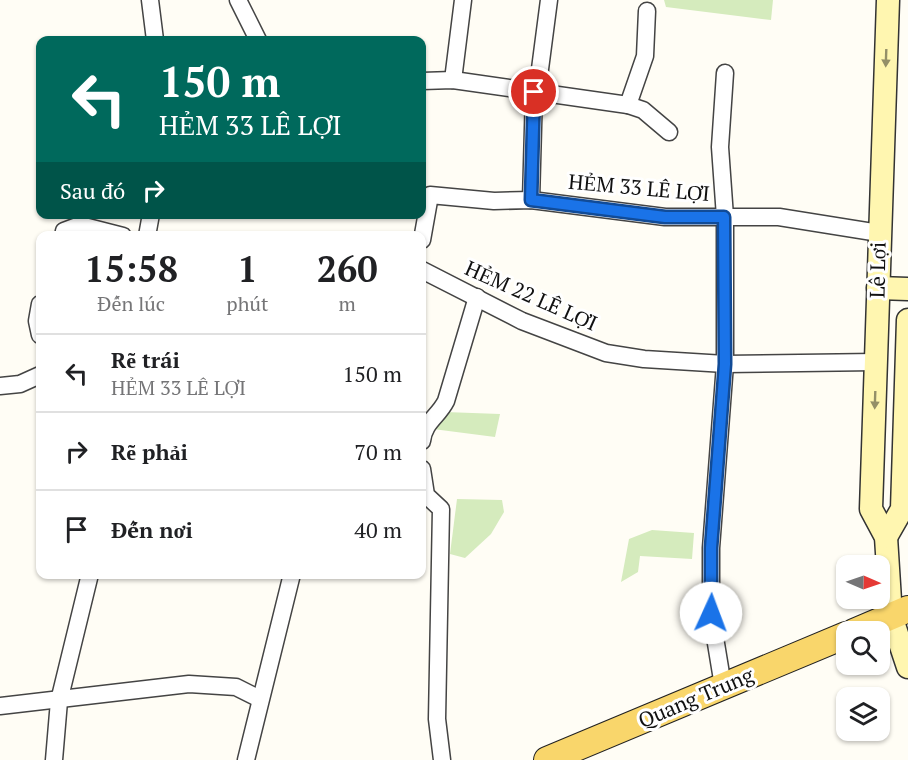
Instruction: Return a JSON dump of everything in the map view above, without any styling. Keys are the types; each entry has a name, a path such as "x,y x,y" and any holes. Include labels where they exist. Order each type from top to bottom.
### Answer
{"main road":[{"name":"Lê Lợi","path":"888,0 872,509 886,537 908,666"},
{"path":"878,288 908,289"},
{"name":"Lê Lợi","path":"886,537 902,509 908,320"},
{"path":"881,621 900,613"},
{"name":"Quang Trung","path":"547,760 836,639"}],"street":[{"path":"150,0 154,36"},
{"path":"238,0 256,36"},
{"path":"453,80 463,0"},
{"path":"531,200 535,92 549,0"},
{"path":"628,105 645,56 647,10"},
{"path":"723,686 711,613 711,548 725,364 724,217 720,147 725,73"},
{"path":"426,81 453,80 628,105 643,110 669,132"},
{"name":"HẺM 33 LÊ LỢI","path":"426,218 430,195 494,201 531,200 665,217 779,217 879,233"},
{"path":"64,231 80,225 103,231"},
{"name":"HẺM 22 LÊ LỢI","path":"426,272 522,321 606,353 644,359 725,364 876,362"},
{"path":"426,423 441,411 446,401 477,297"},
{"path":"0,386 20,384 36,377"},
{"path":"426,495 441,509 437,719 442,760"},
{"path":"54,760 59,701 89,579"},
{"path":"246,760 291,579"},
{"path":"0,706 59,701 189,684 236,687 260,699"}],"green space":[{"path":"664,0 773,0 771,20 666,7"},
{"path":"445,412 500,414 495,437 433,429"},
{"path":"457,499 502,500 504,512 491,534 465,558 450,554"},
{"path":"652,530 694,533 692,559 640,556 638,572 621,582 629,539"}],"route":[{"path":"534,92 531,200 665,217 724,217 725,364 717,495 711,548 711,613"}]}
